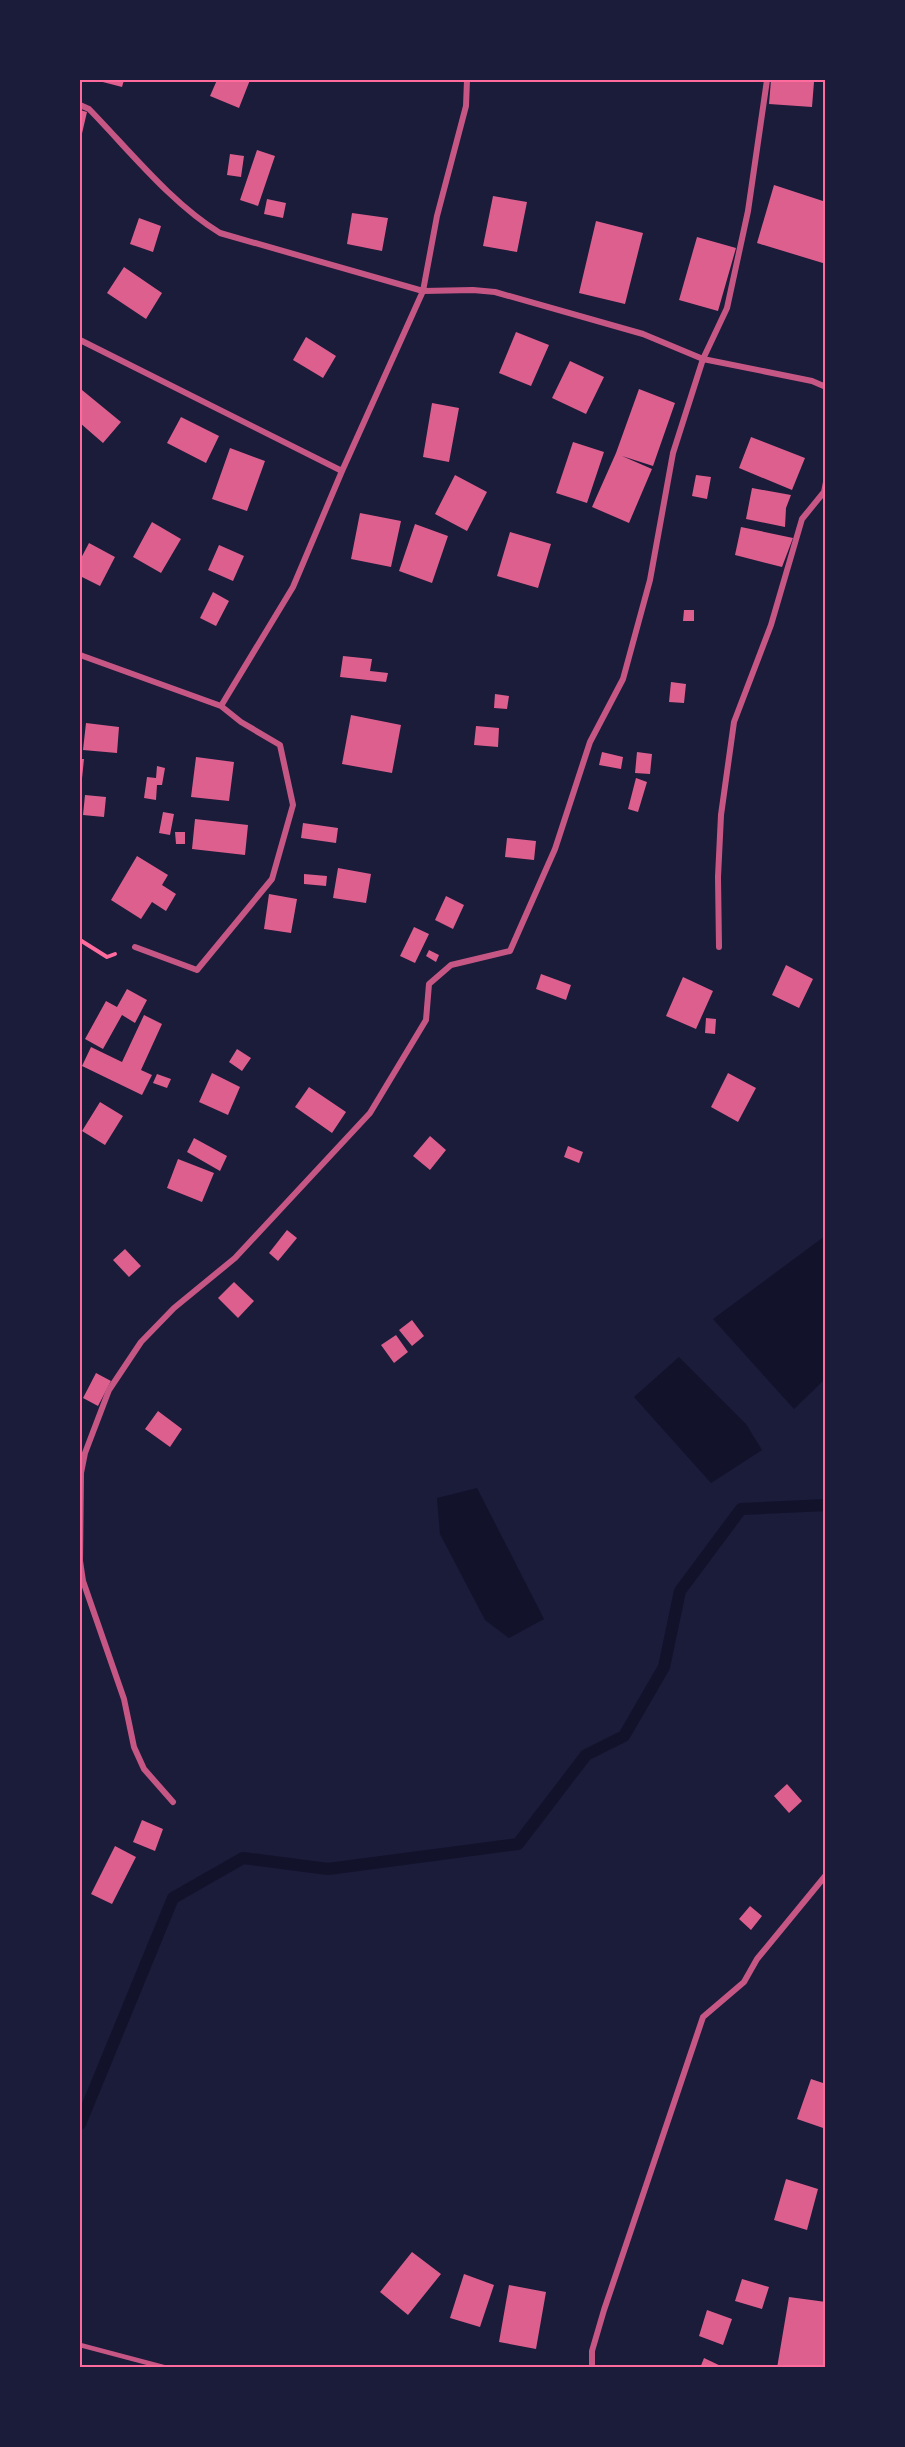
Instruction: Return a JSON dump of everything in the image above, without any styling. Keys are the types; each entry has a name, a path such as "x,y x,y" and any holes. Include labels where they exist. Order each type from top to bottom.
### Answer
{"street":[{"path":"221,706 293,587 423,291 437,216 466,106 467,80"},
{"path":"173,1802 144,1769 135,1747 123,1699 83,1581 80,1562 81,1473 85,1453 110,1390 141,1342 174,1308 236,1258 370,1113 426,1020 429,984 451,965 510,951 555,849 590,742 623,679 650,580 673,453 703,359 727,308 748,211 767,80"},
{"path":"80,105 89,109 182,205 220,233 423,291 495,292 643,334 703,359 812,381 825,387"},
{"path":"80,340 342,471"},
{"path":"719,947 718,877 721,815 734,722 771,625 802,519 824,492 825,482"},
{"path":"80,655 221,706 241,722 280,745 293,805 273,879 197,970 135,947"},
{"path":"592,2367 592,2351 604,2310 703,2017 744,1982 757,1959 825,1875"}],"lane":[{"path":"80,2344 167,2367"}],"path":[{"path":"80,940 107,957 135,947"}],"shaded area":[{"path":"825,1236 825,1379 794,1409 713,1319"},
{"path":"679,1357 746,1424 762,1450 711,1483 634,1397"},
{"path":"477,1488 544,1619 509,1638 485,1620 440,1534 437,1498"}],"building":[{"path":"95,80 124,80 122,87"},
{"path":"217,80 250,80 239,108 210,96"},
{"path":"771,80 814,82 812,107 769,104"},
{"path":"80,110 87,112 80,142"},
{"path":"257,150 275,156 258,206 240,200"},
{"path":"230,154 244,156 241,177 227,175"},
{"path":"774,185 826,202 826,264 757,243"},
{"path":"493,196 527,202 517,252 483,246"},
{"path":"267,199 286,203 283,218 264,214"},
{"path":"352,213 388,218 382,251 347,244"},
{"path":"139,218 161,226 153,252 130,244"},
{"path":"596,221 643,233 625,304 579,293"},
{"path":"697,237 736,248 718,311 679,300"},
{"path":"124,267 162,293 146,319 107,293"},
{"path":"516,332 549,345 531,386 499,373"},
{"path":"306,337 336,356 323,378 293,360"},
{"path":"570,361 604,377 586,414 552,398"},
{"path":"639,389 675,403 653,466 622,456 652,469 629,523 592,507 616,453"},
{"path":"82,390 121,422 103,443 80,423 80,393"},
{"path":"432,403 459,408 449,462 423,457"},
{"path":"181,417 219,436 206,463 167,443"},
{"path":"751,437 805,458 792,490 739,468"},
{"path":"573,442 604,452 587,503 556,493"},
{"path":"230,448 265,461 247,511 212,499"},
{"path":"455,475 487,492 467,531 435,514"},
{"path":"696,475 711,477 707,499 692,496"},
{"path":"752,488 791,495 786,508 785,527 746,519"},
{"path":"360,513 401,521 391,567 351,559"},
{"path":"152,522 181,539 161,573 133,557"},
{"path":"415,524 448,536 432,583 399,571"},
{"path":"741,527 793,538 782,567 735,555"},
{"path":"510,532 551,544 538,588 497,576"},
{"path":"89,543 115,557 100,586 80,576 80,560"},
{"path":"219,545 244,556 233,581 208,570"},
{"path":"213,592 229,601 216,626 200,618"},
{"path":"684,610 694,610 694,621 683,621"},
{"path":"343,656 372,659 370,671 388,673 386,682 340,677"},
{"path":"671,682 686,684 684,703 669,702"},
{"path":"495,694 509,696 507,709 494,708"},
{"path":"351,715 401,725 392,773 342,764"},
{"path":"86,723 119,727 117,753 83,750"},
{"path":"476,726 499,728 498,747 474,745"},
{"path":"602,752 623,757 621,769 599,765"},
{"path":"637,752 652,754 650,774 635,773"},
{"path":"196,757 234,762 229,801 191,797"},
{"path":"80,759 84,759 81,788 80,788"},
{"path":"157,766 165,768 162,785 157,785 156,800 144,798 147,777 156,778"},
{"path":"636,778 647,782 638,812 628,809"},
{"path":"85,795 106,797 104,817 83,815"},
{"path":"163,812 174,814 170,835 159,833"},
{"path":"195,819 248,825 245,855 192,849"},
{"path":"303,823 338,828 336,843 301,838"},
{"path":"175,832 185,832 185,844 176,844"},
{"path":"507,838 536,841 534,860 505,857"},
{"path":"137,856 168,875 162,885 176,894 166,911 152,902 141,919 111,900"},
{"path":"338,868 371,874 366,903 333,898"},
{"path":"304,874 327,876 326,886 304,884"},
{"path":"269,894 297,899 291,933 264,929"},
{"path":"446,896 464,905 453,929 435,920"},
{"path":"414,927 429,934 415,963 400,956"},
{"path":"429,950 439,955 436,962 426,956"},
{"path":"786,965 813,979 799,1008 772,995"},
{"path":"541,974 571,985 566,1000 536,989"},
{"path":"683,977 713,991 696,1029 666,1016"},
{"path":"127,989 147,1000 135,1023 122,1015 103,1049 85,1039 106,1001 117,1007"},
{"path":"144,1015 162,1024 141,1070 152,1075 142,1095 82,1066 91,1047 122,1062"},
{"path":"706,1018 716,1019 715,1034 705,1033"},
{"path":"237,1049 251,1058 242,1071 229,1062"},
{"path":"212,1073 240,1087 228,1115 199,1102"},
{"path":"728,1073 756,1088 738,1122 711,1107"},
{"path":"157,1074 171,1079 167,1088 153,1083"},
{"path":"309,1087 346,1112 332,1133 295,1107"},
{"path":"100,1102 123,1116 105,1145 82,1131"},
{"path":"430,1136 446,1150 430,1170 413,1156"},
{"path":"194,1138 227,1156 220,1171 187,1152"},
{"path":"568,1146 583,1152 579,1163 564,1157"},
{"path":"178,1159 214,1173 202,1202 167,1188"},
{"path":"287,1230 297,1238 278,1261 269,1253"},
{"path":"125,1249 141,1266 129,1277 113,1260"},
{"path":"234,1282 254,1301 238,1318 218,1298"},
{"path":"412,1320 424,1336 412,1346 399,1330"},
{"path":"396,1335 408,1352 394,1363 381,1345"},
{"path":"96,1373 111,1381 98,1406 83,1398"},
{"path":"158,1411 182,1429 170,1447 145,1429"},
{"path":"787,1784 802,1801 789,1813 774,1796"},
{"path":"142,1820 163,1829 155,1851 133,1842"},
{"path":"115,1846 136,1857 112,1904 91,1894"},
{"path":"750,1906 762,1916 751,1930 739,1919"},
{"path":"811,2079 826,2084 826,2129 797,2119"},
{"path":"786,2179 818,2189 807,2230 774,2220"},
{"path":"412,2252 441,2274 408,2315 380,2292"},
{"path":"464,2274 494,2285 480,2327 450,2318"},
{"path":"742,2279 769,2287 762,2309 735,2301"},
{"path":"509,2285 546,2292 536,2349 499,2342"},
{"path":"789,2297 826,2302 826,2368 777,2368"},
{"path":"707,2310 732,2319 723,2345 699,2336"},
{"path":"704,2358 725,2368 700,2368"}],"waterway":[{"path":"80,2124 173,1898 243,1858 328,1869 518,1844 586,1755 624,1736 664,1667 680,1591 741,1509 826,1505"}]}
